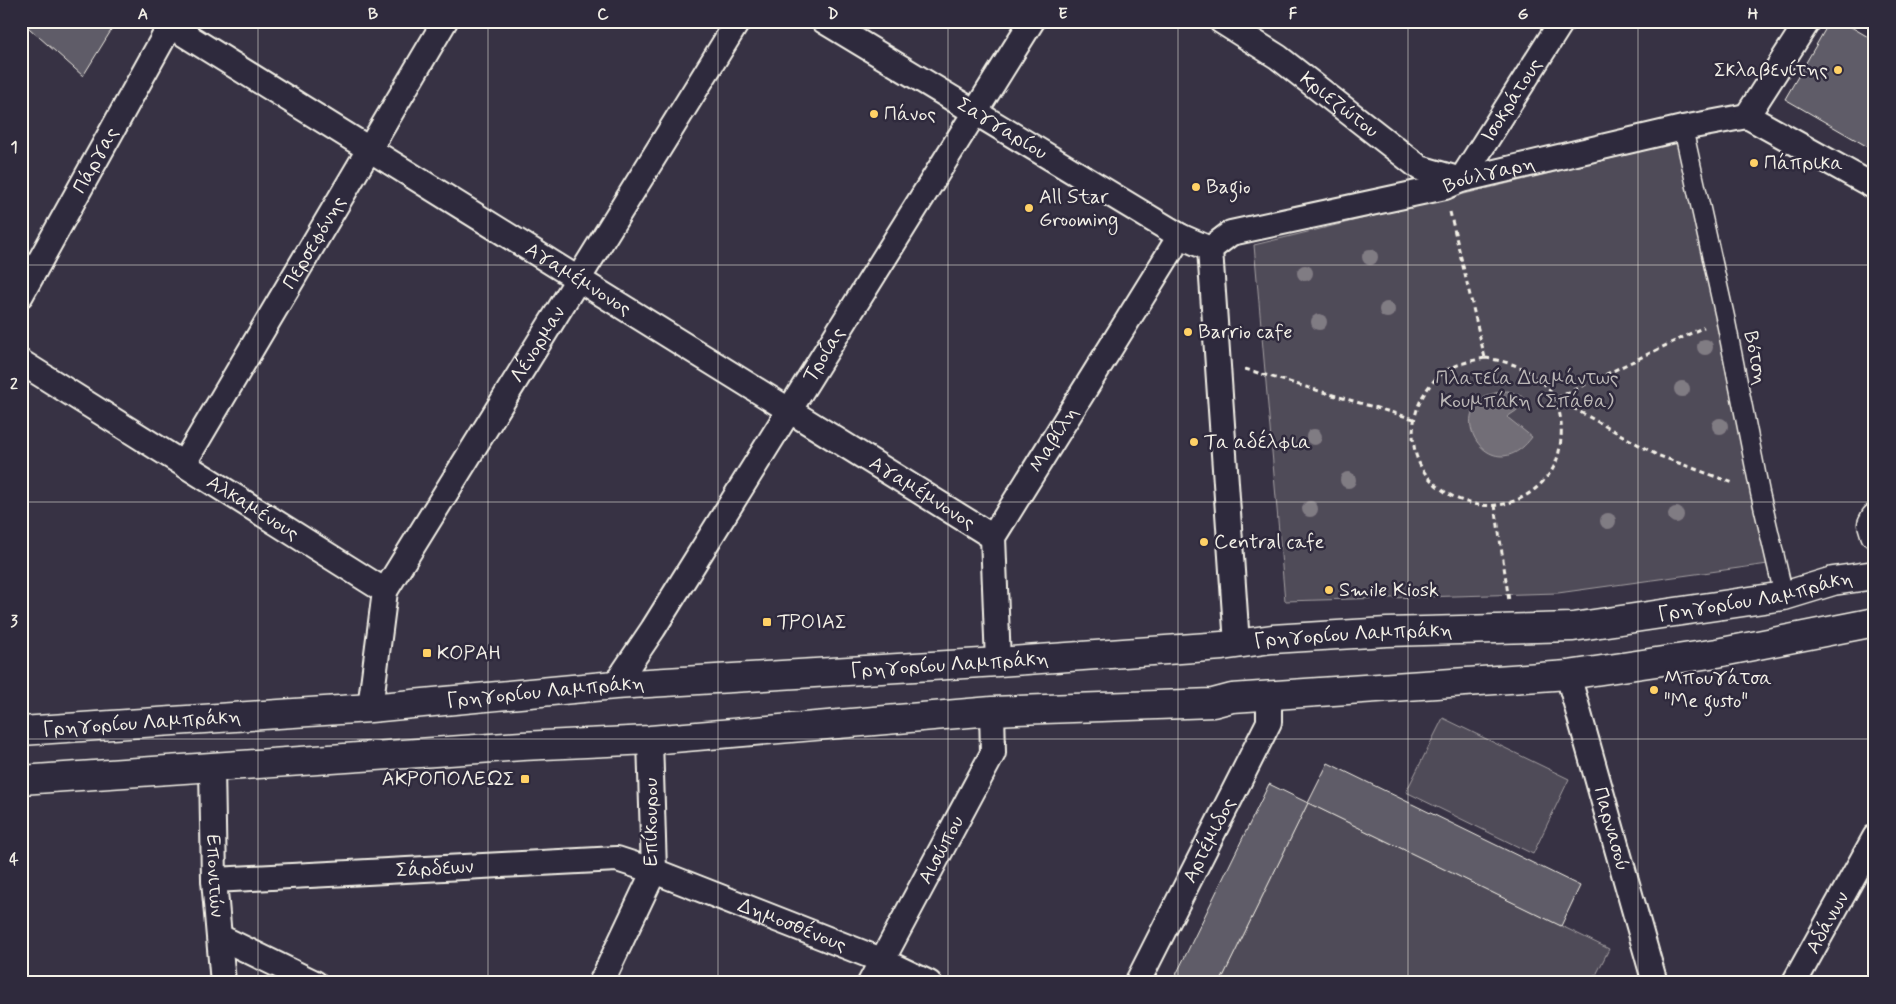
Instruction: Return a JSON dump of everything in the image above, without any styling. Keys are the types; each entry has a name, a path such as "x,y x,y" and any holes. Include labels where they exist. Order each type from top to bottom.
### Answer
{"main road":[{"path":"1875,518 1872,524 1875,534"},
{"name":"Γρηγορίου Λαμπράκη","path":"21,731 370,708 615,685 998,662 1237,644 1272,639 1387,632 1573,627 1784,596 1833,581 1875,575"},
{"path":"22,777 212,768 522,746 650,740 992,711 1213,703 1232,698 1568,675 1717,654 1875,622"}],"street":[{"name":"Περσεφόνης","path":"184,463 445,21"},
{"name":"Λένορμαν","path":"385,591 738,21"},
{"name":"Σαγγαρίου","path":"824,21 1180,236 1210,249"},
{"name":"Τροίας","path":"615,685 653,629 1032,21"},
{"name":"Κριεζώτου","path":"1221,21 1278,57 1420,168 1453,183"},
{"name":"Ισοκράτους","path":"1453,183 1562,21"},
{"path":"1808,21 1747,116 1875,187"},
{"name":"Αγαμέμνονος","path":"167,23 993,537"},
{"name":"Πάργας","path":"21,295 167,23"},
{"name":"Βούλγαρη","path":"1210,249 1231,233 1453,183 1683,128 1747,116"},
{"name":"Βότση","path":"1683,128 1725,317 1760,493 1784,596"},
{"name":"Μαβίλη","path":"993,537 1180,236"},
{"path":"1210,249 1237,644"},
{"name":"Αλκαμένους","path":"21,362 385,591"},
{"path":"993,537 998,662"},
{"path":"370,708 385,591"},
{"name":"Παρνασού","path":"1568,675 1655,983"},
{"name":"Αρτέμιδος","path":"1137,983 1269,722 1270,696"},
{"name":"Αισώπου","path":"870,983 993,753 992,711"},
{"name":"Επίκουρου","path":"601,983 654,871 650,740"},
{"name":"Επονιτών","path":"212,768 214,880 223,983"},
{"name":"Αδάνων","path":"1794,983 1875,837"},
{"name":"Σάρδεων","path":"214,880 617,859 654,871"},
{"name":"Δημοσθένους","path":"654,871 881,960 929,983"},
{"path":"220,937 315,983"}],"path":[{"path":"1453,183 1485,358"},
{"path":"1556,398 1725,317"},
{"path":"1556,398 1561,434 1560,450 1550,473 1533,491 1512,503 1488,507 1463,502 1443,492 1427,476 1417,456 1413,433 1414,419 1426,390 1442,374 1462,363 1485,358 1506,361 1527,371 1543,383 1556,398 1657,455 1760,493"},
{"path":"1218,361 1414,419"},
{"path":"1494,505 1513,629"}],"green space":[{"name":"Πλατεία Διαμάντως Κουμπάκη (Σπάθα)","path":"1687,140 1768,564 1558,593 1285,601 1254,245"},
{"path":"1443,718 1569,779 1533,854 1406,792"},
{"path":"1308,803 1609,949 1592,983 1220,983"}],"shaded area":[{"path":"1508,391 1520,395 1529,402 1507,417 1532,437 1515,452 1499,456 1485,450 1475,438 1471,424 1474,409 1485,397"}],"building":[{"path":"21,21 117,21 83,76"},
{"name":"Σκλαβενίτης","path":"1830,21 1841,21 1875,41 1875,151 1785,99"},
{"path":"1328,763 1580,886 1561,926 1308,803"},
{"path":"1269,784 1308,803 1220,983 1172,983"}],"place":[{"name":"Σκλαβενίτης","path":"1838,70"},
{"name":"Πάνος","path":"874,114"},
{"name":"Πάπρικα","path":"1754,163"},
{"name":"Bagio","path":"1196,187"},
{"name":"All Star Grooming","path":"1029,208"},
{"name":"Barrio cafe","path":"1188,332"},
{"name":"Τα αδέλφια","path":"1194,442"},
{"name":"Central cafe","path":"1204,542"},
{"name":"Smile Kiosk","path":"1329,590"},
{"name":"ΤΡΟΙΑΣ","path":"767,622"},
{"name":"ΚΟΡΑΗ","path":"427,653"},
{"name":"Μπουγάτσα \"Me gusto\"","path":"1654,690"},
{"name":"ΑΚΡΟΠΟΛΕΩΣ","path":"525,779"}]}
